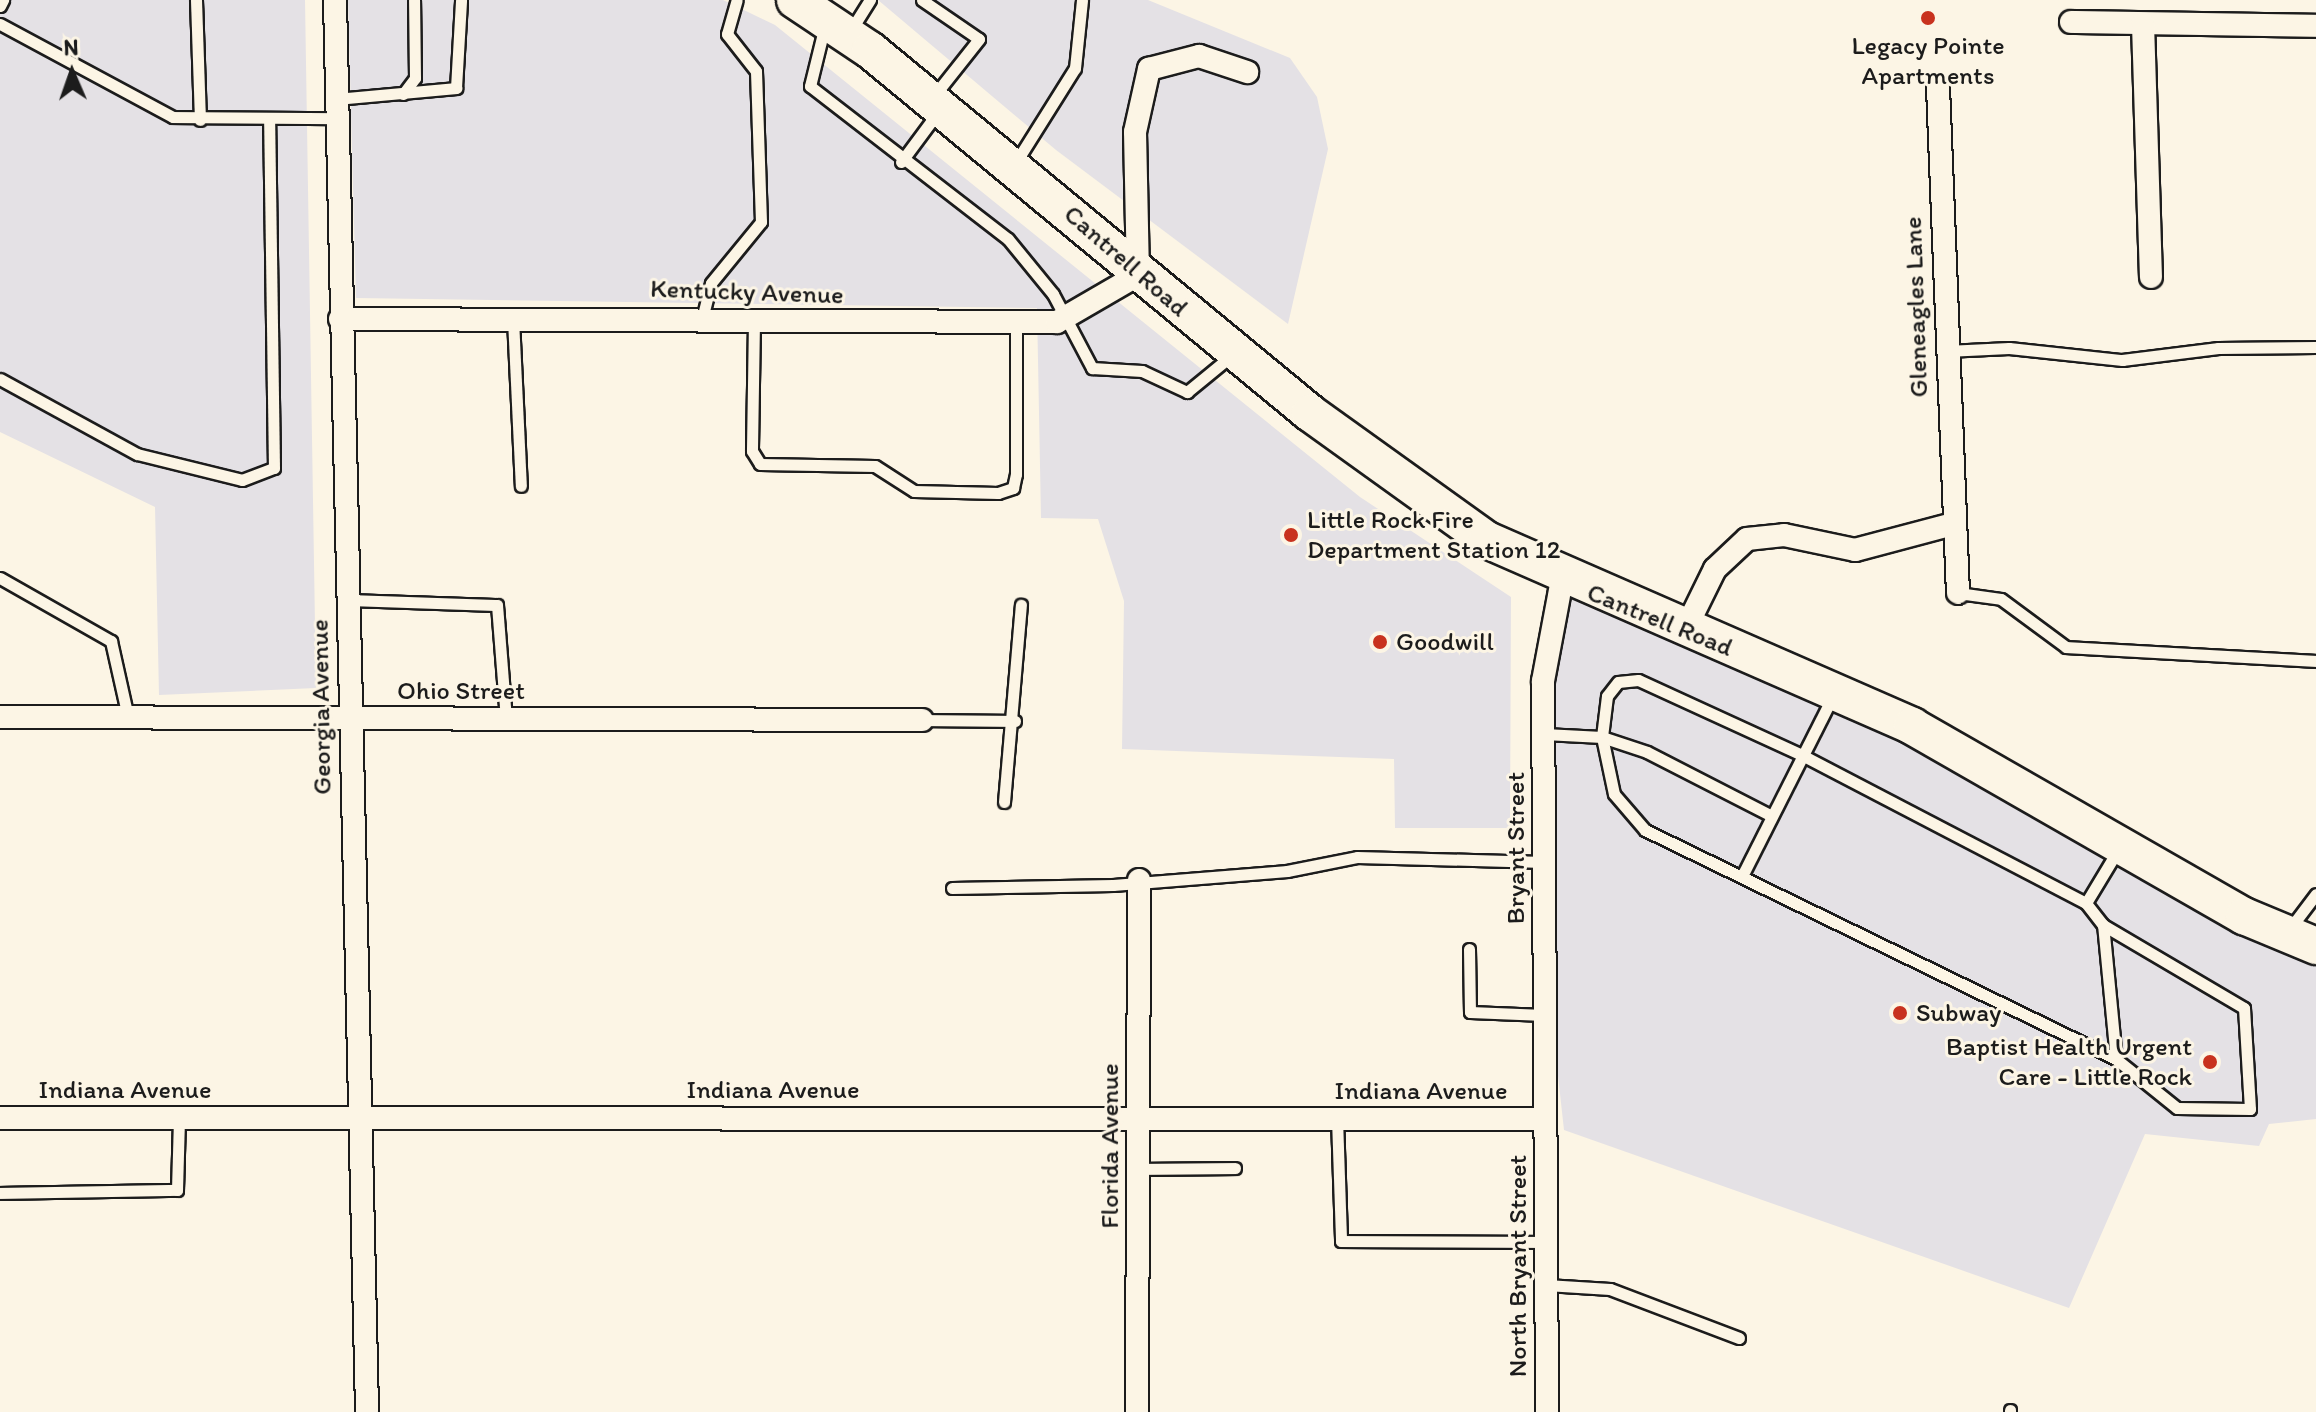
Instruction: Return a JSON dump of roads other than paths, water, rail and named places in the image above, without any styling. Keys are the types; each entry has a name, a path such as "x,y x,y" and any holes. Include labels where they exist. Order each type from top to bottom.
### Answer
{"main road":[{"name":"Cantrell Road","path":"795,0 837,27 936,105 1013,166 1138,275 1441,511 1562,579 1834,693 1946,744 2120,846 2301,940"}],"street":[{"name":"Georgia Avenue","path":"335,0 348,720 367,1412"},
{"path":"2071,22 2316,26"},
{"path":"2143,24 2151,277"},
{"path":"1138,275 1135,132 1143,79 1158,63 1189,55 1247,72"},
{"name":"Gleneagles Lane","path":"1938,87 1945,351 1958,593"},
{"name":"Kentucky Avenue","path":"340,319 513,317 1016,325 1068,319 1138,275"},
{"path":"1684,632 1715,569 1747,539 1784,535 1855,550 1953,524"},
{"name":"Bryant Street","path":"1545,1119 1546,650 1562,579"},
{"name":"Ohio Street","path":"0,717 922,720"},
{"name":"Florida Avenue","path":"1137,1412 1139,880"},
{"name":"Indiana Avenue","path":"0,1118 1545,1119"},
{"name":"North Bryant Street","path":"1545,1119 1547,1412"}],"lane":[{"path":"0,6 3,0"},
{"path":"196,0 200,120"},
{"path":"402,95 415,78 414,0"},
{"path":"0,24 161,113 200,120 269,119 459,84 461,0"},
{"path":"702,319 711,283 761,222 756,71 727,34 737,0"},
{"path":"870,0 837,27 808,82 901,162 998,230 1038,271 1068,319 1092,368 1142,371 1175,390 1192,391 1235,352"},
{"path":"901,162 979,39 922,0"},
{"path":"1013,166 1075,68 1082,0"},
{"path":"0,379 137,454 242,480 274,468 269,119"},
{"path":"513,317 521,486"},
{"path":"754,321 752,451 760,464 875,466 914,491 983,493 1008,492 1015,481 1016,325"},
{"path":"1945,351 2009,348 2122,360 2316,347"},
{"path":"0,578 111,641 128,717"},
{"path":"1958,593 2001,599 2066,647 2316,661"},
{"path":"347,600 497,605 506,719"},
{"path":"1004,802 1015,721 1021,605"},
{"path":"1638,680 1802,755 2086,903 2103,925 2244,1008 2250,1109 2177,1108 2116,1059 1632,820 1614,794 1602,737 1607,696 1618,682 1638,680"},
{"path":"1743,874 1834,693"},
{"path":"922,720 1015,721"},
{"path":"1544,734 1602,737 1772,816"},
{"path":"2086,903 2120,846"},
{"path":"952,888 1287,871 1357,857 1544,862"},
{"path":"2301,940 2316,894"},
{"path":"2103,925 2116,1059"},
{"path":"1469,949 1470,1012 1544,1015"},
{"path":"0,1193 177,1190 179,1118"},
{"path":"1337,1118 1341,1241 1546,1242"},
{"path":"1139,1169 1235,1168"},
{"path":"1546,1285 1610,1289 1739,1338"}],"place":[{"name":"Legacy Pointe Apartments","path":"1928,18"},
{"name":"Little Rock Fire Department Station 12","path":"1291,535"},
{"name":"Goodwill","path":"1380,642"},
{"name":"Subway","path":"1900,1013"},
{"name":"Baptist Health Urgent Care - Little Rock","path":"2210,1062"}]}
